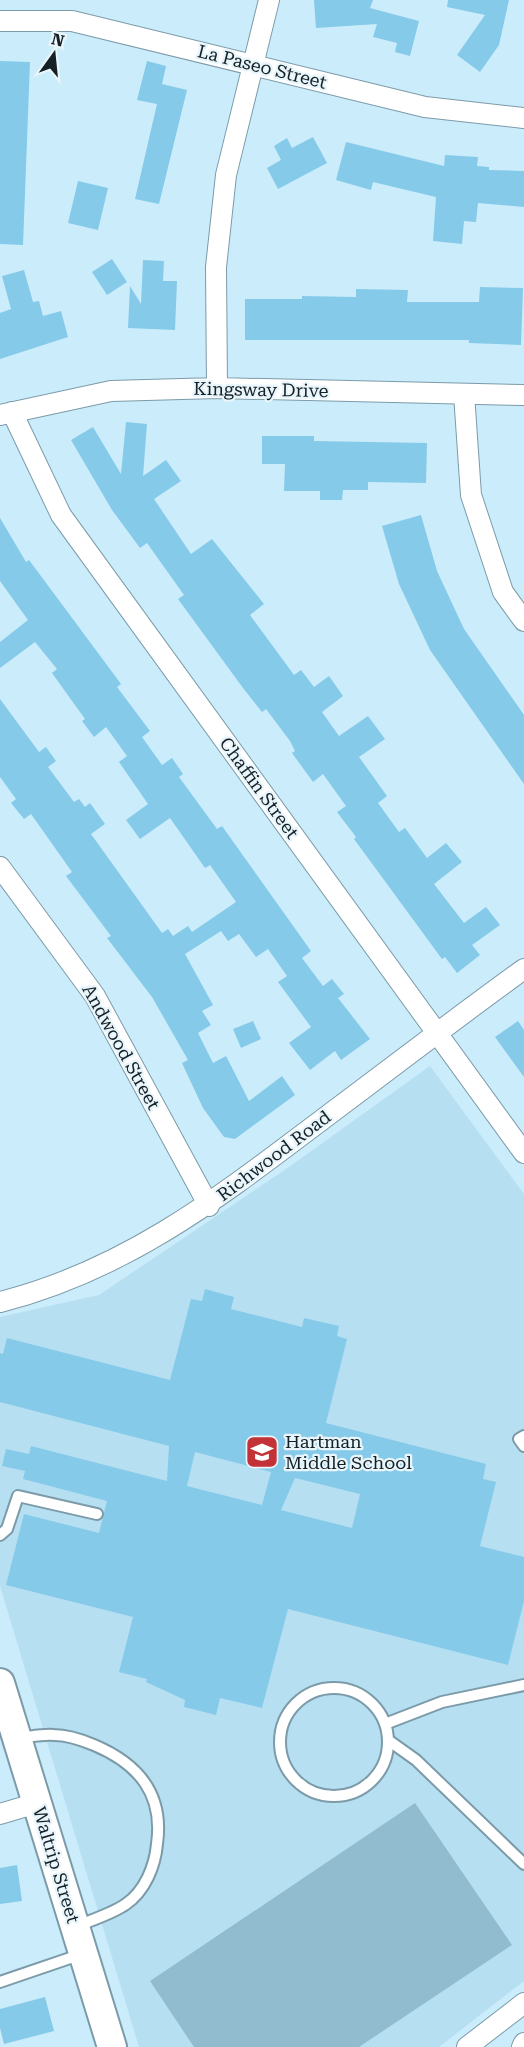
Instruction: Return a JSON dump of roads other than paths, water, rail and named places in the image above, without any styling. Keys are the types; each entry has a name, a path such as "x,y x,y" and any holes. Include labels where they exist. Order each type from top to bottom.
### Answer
{"street":[{"path":"217,388 216,267 226,175 269,0"},
{"name":"La Paseo Street","path":"0,21 72,21 426,107 524,118"},
{"name":"Kingsway Drive","path":"6,413 111,391 217,388 524,395"},
{"path":"464,394 471,495 503,592 524,621"},
{"name":"Chaffin Street","path":"6,413 61,515 524,1153"},
{"name":"Andwood Street","path":"0,867 95,996 208,1206"},
{"name":"Richwood Road","path":"0,1302 35,1293 82,1276 208,1206 524,969"},
{"name":"Waltrip Street","path":"0,1683 112,2047"},
{"path":"0,1814 37,1803"},
{"path":"467,2047 524,2003"},
{"path":"522,2047 524,2043"}],"lane":[{"path":"524,1436 519,1439 524,1446"},
{"path":"0,1535 7,1529 18,1496 96,1514"},
{"path":"385,1724 442,1702 524,1685"},
{"path":"332,1688 357,1694 377,1709 385,1724 388,1740 386,1757 379,1773 367,1785 344,1794 319,1794 304,1786 291,1775 283,1760 280,1743 282,1727 289,1712 301,1699 316,1691 332,1688"},
{"path":"17,1738 54,1734 71,1737 114,1754 133,1768 148,1786 156,1806 160,1823 156,1852 144,1884 125,1904 75,1927"},
{"path":"388,1740 416,1760 524,1864"},
{"path":"0,1982 83,1954"}],"place":[{"name":"Hartman Middle School","path":"262,1452"}]}
